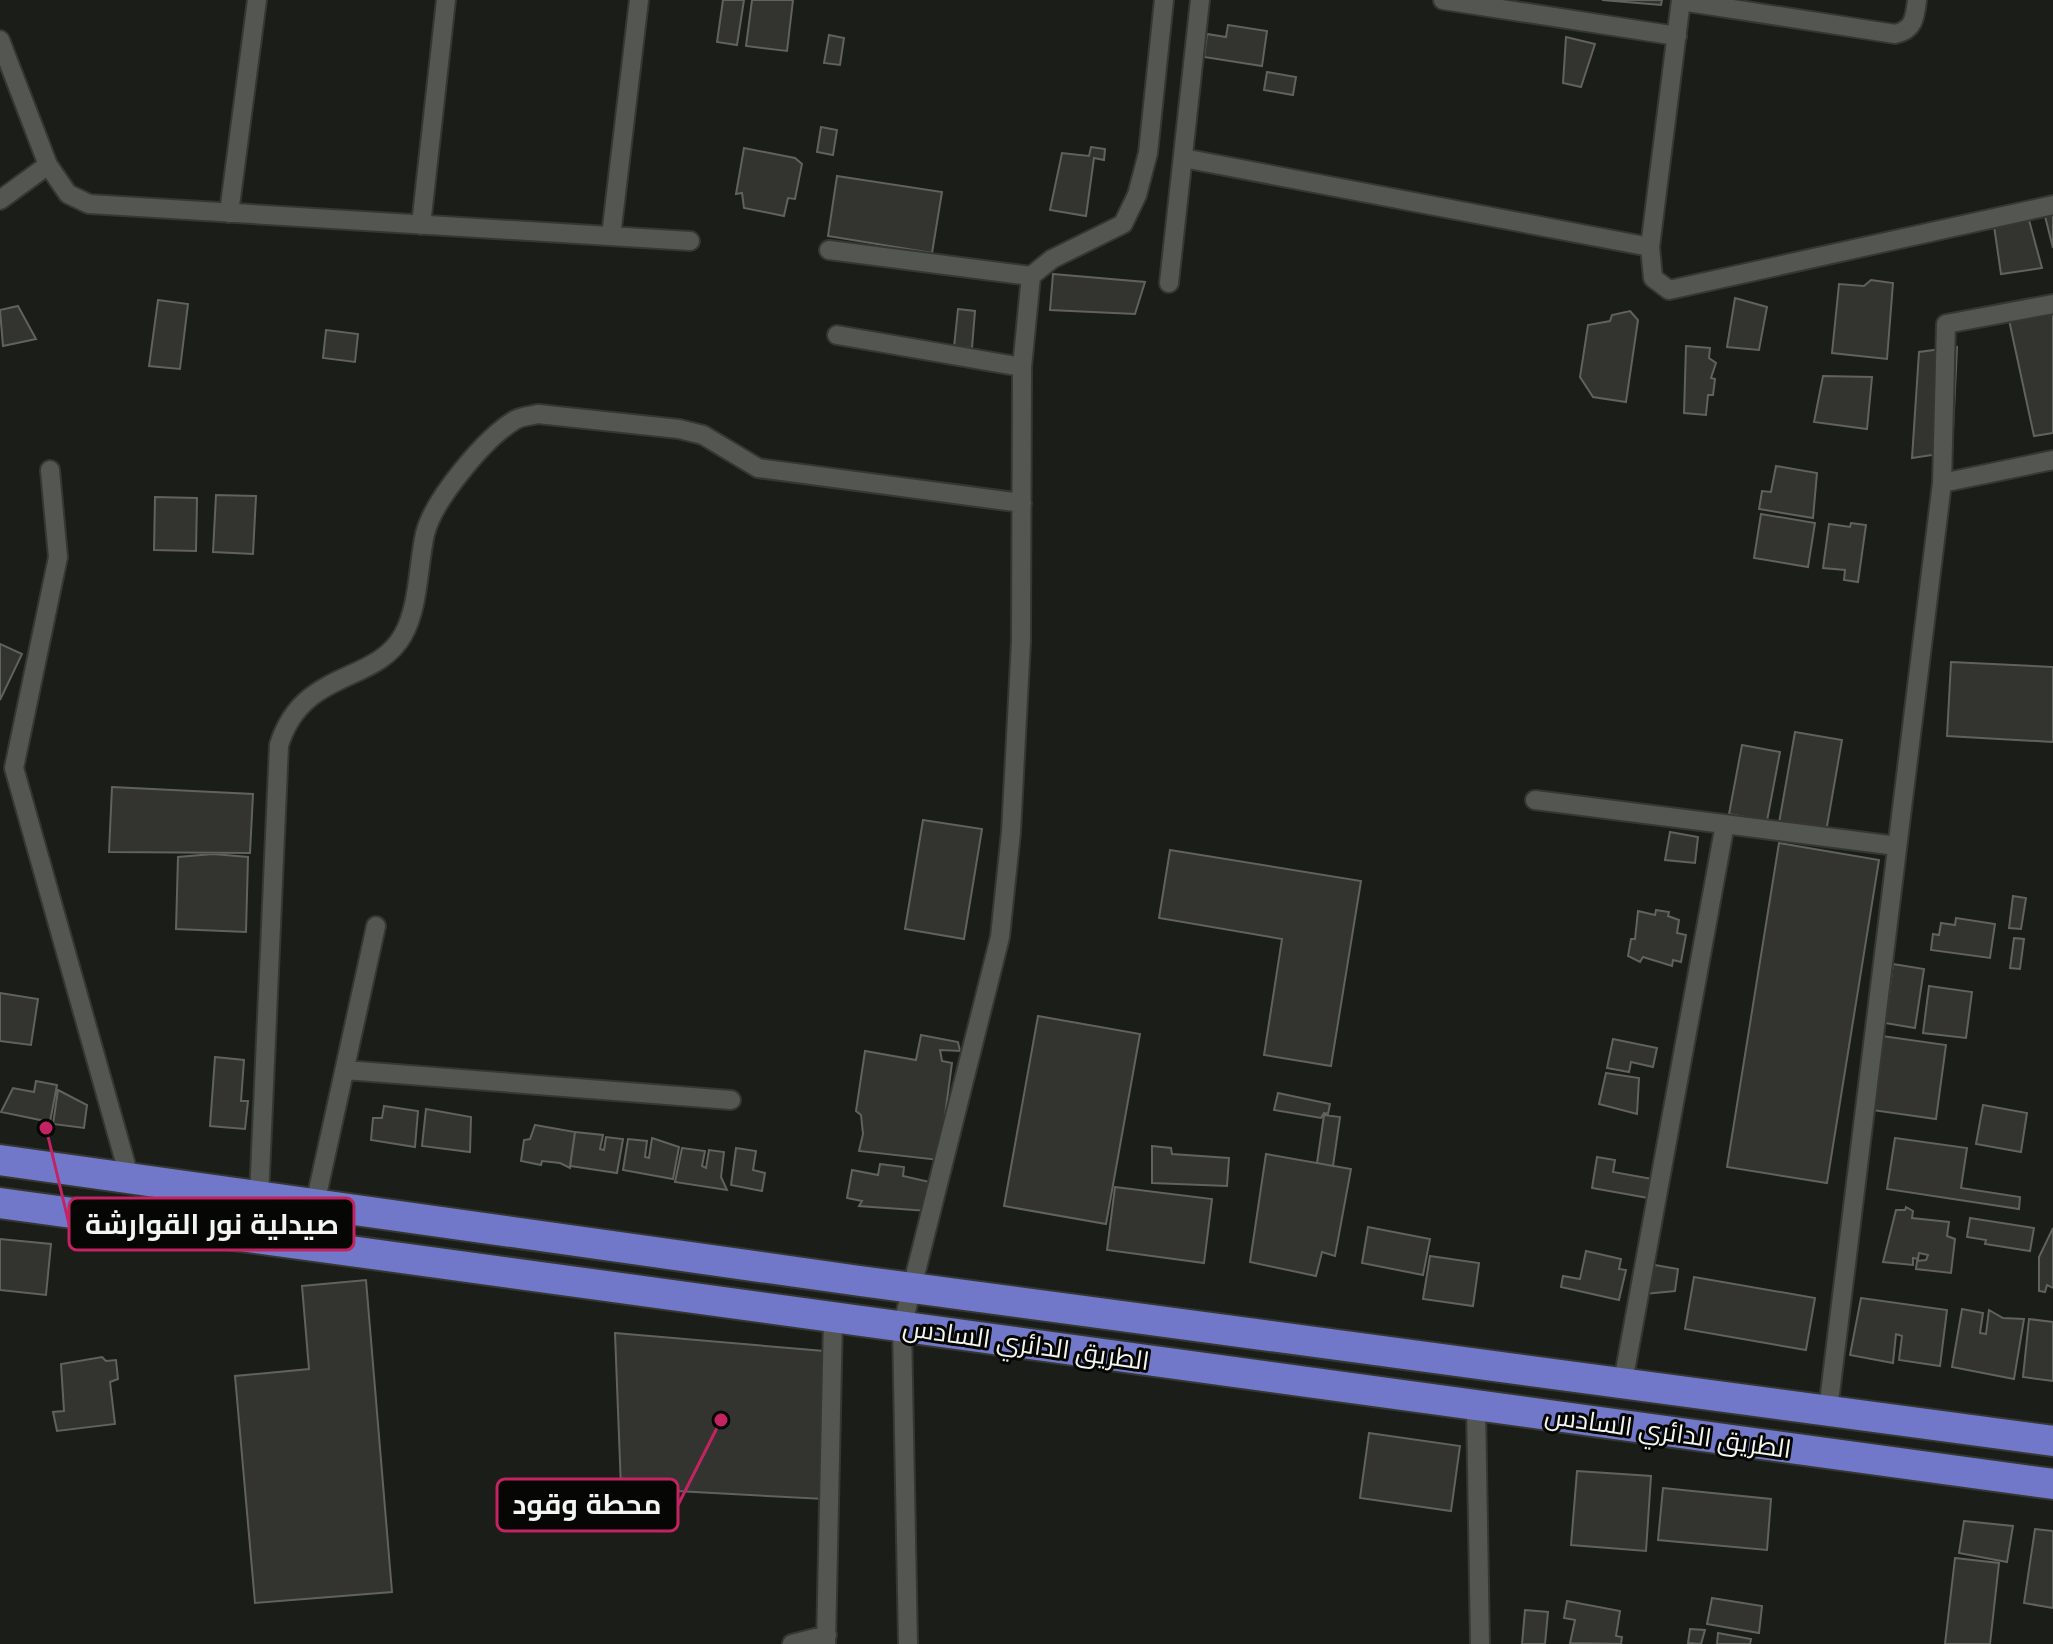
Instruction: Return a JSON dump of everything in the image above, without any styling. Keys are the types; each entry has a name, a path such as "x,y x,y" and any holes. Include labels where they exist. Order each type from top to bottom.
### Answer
{"highway":[{"name":"الطريق الدائري السادس","path":"0,1160 911,1288 2053,1441"},
{"name":"الطريق الدائري السادس","path":"0,1203 2053,1484"}],"street":[{"path":"229,213 257,0"},
{"path":"421,225 446,0"},
{"path":"611,236 639,0"},
{"path":"908,1644 902,1327 1000,937 1011,832 1021,641 1022,367 1031,276 1052,259 1123,224 1137,195 1148,153 1164,0"},
{"path":"1169,283 1200,0"},
{"path":"1443,0 1677,36"},
{"path":"1917,0 1914,22 1906,32 1895,34 1681,0 1650,247 1653,278 1669,290 2053,205"},
{"path":"0,40 48,165 68,194 89,204 690,241"},
{"path":"1183,158 1650,247"},
{"path":"0,200 48,165"},
{"path":"829,250 1031,276"},
{"path":"1828,1410 1942,483 1946,324 2053,304"},
{"path":"837,335 1022,367"},
{"path":"259,1197 282,736 296,709 312,694 396,645 410,616 431,515 441,498 502,429 518,418 538,414 679,429 703,435 758,468 1022,503"},
{"path":"1942,483 2053,460"},
{"path":"50,470 58,557 7,763 129,1176"},
{"path":"1535,800 1897,846"},
{"path":"1623,1382 1725,824"},
{"path":"315,1204 376,926"},
{"path":"345,1070 731,1100"},
{"path":"792,1644 826,1639 833,1318"},
{"path":"1476,1406 1480,1644"}],"building":[{"path":"723,0 744,0 737,45 717,42"},
{"path":"752,0 793,0 787,51 746,46"},
{"path":"1602,0 1662,0 1661,5"},
{"path":"1228,25 1267,31 1262,66 1204,57 1207,34 1226,37"},
{"path":"829,35 844,38 840,65 824,63"},
{"path":"1566,37 1595,44 1581,87 1563,83"},
{"path":"1267,72 1296,77 1293,95 1264,90"},
{"path":"821,127 837,130 833,155 817,152"},
{"path":"1091,147 1105,149 1104,160 1094,158 1086,216 1050,210 1062,153 1089,156"},
{"path":"744,148 795,158 802,164 795,199 788,198 784,216 744,208 742,193 736,194"},
{"path":"837,176 942,192 932,253 828,236"},
{"path":"2053,215 2053,248 2045,216"},
{"path":"2029,220 2042,268 2001,274 1994,226"},
{"path":"1053,274 1145,282 1135,314 1050,310"},
{"path":"1871,280 1893,283 1887,359 1832,353 1839,284 1864,286"},
{"path":"1735,298 1767,307 1759,350 1727,347"},
{"path":"2053,298 2053,433 2034,436 2006,306"},
{"path":"158,300 188,304 180,369 149,366"},
{"path":"18,306 36,339 3,346 0,310"},
{"path":"958,309 975,311 972,348 954,347"},
{"path":"1630,311 1638,320 1626,402 1593,397 1580,377 1588,325 1610,321 1612,315"},
{"path":"326,330 358,334 355,362 323,358"},
{"path":"1686,346 1710,348 1709,358 1716,363 1711,378 1715,379 1713,395 1708,395 1706,415 1684,413"},
{"path":"1957,347 1952,452 1912,458 1919,352"},
{"path":"1823,376 1872,377 1867,429 1814,422"},
{"path":"1776,466 1817,473 1813,518 1759,509 1762,491 1771,492"},
{"path":"216,495 256,496 253,554 213,552"},
{"path":"155,497 197,498 196,551 154,550"},
{"path":"1761,514 1815,523 1808,567 1754,558"},
{"path":"1851,523 1866,525 1858,582 1844,580 1845,570 1823,568 1829,524 1850,527"},
{"path":"0,644 22,654 0,700"},
{"path":"1951,662 2053,667 2053,742 1947,736"},
{"path":"1795,732 1842,740 1826,832 1779,823"},
{"path":"1742,745 1780,752 1767,821 1729,814"},
{"path":"112,787 253,794 250,853 109,852"},
{"path":"923,820 982,829 964,939 905,929"},
{"path":"1670,832 1698,837 1695,863 1665,860"},
{"path":"1779,843 1879,860 1827,1183 1727,1167"},
{"path":"1170,850 1361,881 1331,1066 1264,1055 1282,939 1159,918"},
{"path":"213,854 248,857 246,932 176,929 178,857"},
{"path":"2013,896 2026,898 2021,929 2009,928"},
{"path":"1656,910 1669,912 1668,916 1679,920 1677,933 1686,935 1681,962 1673,960 1672,966 1643,957 1640,962 1628,956 1631,939 1635,939 1638,911 1655,915"},
{"path":"1956,918 1995,924 1990,958 1931,950 1933,934 1939,935 1941,923 1955,925"},
{"path":"2014,938 2024,939 2020,969 2010,968"},
{"path":"1893,964 1924,969 1915,1028 1885,1023"},
{"path":"1929,986 1972,992 1966,1038 1923,1033"},
{"path":"0,993 38,999 31,1045 0,1041"},
{"path":"1038,1016 1140,1034 1106,1224 1004,1206"},
{"path":"921,1035 958,1042 960,1051 940,1050 942,1061 952,1063 939,1160 859,1151 863,1134 861,1115 856,1111 865,1051 916,1060"},
{"path":"1882,1036 1946,1045 1936,1119 1872,1110"},
{"path":"1613,1039 1657,1048 1653,1067 1631,1062 1629,1072 1607,1068"},
{"path":"215,1057 244,1060 241,1101 248,1101 245,1129 210,1126"},
{"path":"1606,1073 1639,1078 1637,1114 1599,1104"},
{"path":"36,1081 57,1085 50,1122 1,1112 13,1088 34,1092"},
{"path":"58,1090 87,1105 84,1128 53,1124"},
{"path":"1278,1093 1330,1104 1328,1114 1324,1113 1321,1118 1274,1110"},
{"path":"1983,1105 2027,1113 2021,1152 1976,1144"},
{"path":"384,1106 418,1111 415,1147 371,1140 373,1118 382,1118"},
{"path":"426,1109 471,1117 470,1152 422,1146"},
{"path":"1324,1115 1340,1117 1333,1166 1317,1163"},
{"path":"535,1125 575,1132 570,1168 560,1163 542,1161 541,1165 521,1161 524,1140 530,1139"},
{"path":"575,1132 603,1135 600,1149 604,1150 606,1137 623,1139 617,1173 570,1166"},
{"path":"652,1138 679,1147 673,1179 623,1170 628,1139 647,1141 645,1157 649,1158"},
{"path":"1895,1138 1967,1148 1961,1188 2020,1197 2019,1209 1887,1189"},
{"path":"1152,1146 1171,1148 1172,1154 1229,1158 1227,1186 1152,1183"},
{"path":"682,1148 705,1151 702,1166 706,1168 709,1150 724,1152 721,1177 727,1190 675,1182"},
{"path":"736,1148 756,1151 753,1170 765,1173 762,1191 731,1185"},
{"path":"1266,1154 1351,1169 1335,1256 1322,1252 1316,1276 1250,1262"},
{"path":"1597,1157 1615,1160 1613,1172 1658,1180 1654,1199 1592,1188"},
{"path":"880,1164 904,1167 903,1176 934,1183 928,1211 859,1206 862,1201 847,1198 852,1170 878,1175"},
{"path":"1115,1187 1212,1199 1204,1263 1107,1250"},
{"path":"1906,1207 1913,1211 1912,1218 1949,1222 1947,1236 1955,1239 1951,1273 1916,1269 1917,1261 1926,1260 1928,1255 1919,1253 1918,1259 1913,1258 1913,1265 1883,1262 1896,1210 1905,1210"},
{"path":"1970,1218 2034,1228 2030,1251 1985,1244 1986,1240 1967,1237"},
{"path":"1368,1227 1430,1239 1423,1275 1362,1263"},
{"path":"2053,1228 2053,1288 2047,1285 2045,1292 2039,1291 2039,1257"},
{"path":"0,1239 51,1244 46,1295 0,1290"},
{"path":"1586,1251 1621,1259 1619,1269 1626,1270 1619,1300 1561,1287 1563,1276 1580,1279"},
{"path":"1430,1256 1479,1263 1473,1306 1423,1299"},
{"path":"1649,1264 1678,1269 1675,1291 1645,1294"},
{"path":"1694,1277 1815,1298 1806,1350 1685,1329"},
{"path":"366,1280 392,1592 255,1603 235,1376 309,1369 302,1286"},
{"path":"1861,1298 1947,1310 1940,1366 1899,1360 1902,1336 1896,1334 1893,1363 1850,1355"},
{"path":"1962,1309 1983,1313 1980,1333 1986,1334 1989,1310 2003,1318 2024,1319 2014,1379 1952,1367"},
{"path":"2029,1319 2053,1322 2053,1381 2023,1377"},
{"path":"615,1333 824,1351 824,1499 621,1488"},
{"path":"102,1357 106,1361 116,1360 118,1379 110,1382 115,1424 57,1431 53,1412 64,1411 61,1364"},
{"path":"1369,1433 1460,1446 1451,1511 1360,1498"},
{"path":"1577,1471 1651,1476 1646,1551 1571,1545"},
{"path":"1663,1488 1771,1499 1767,1550 1658,1540"},
{"path":"1964,1521 2013,1526 2007,1562 1959,1553"},
{"path":"2035,1529 2053,1531 2053,1608 2024,1603"},
{"path":"1955,1558 1999,1563 1990,1644 1945,1644"},
{"path":"1712,1598 1762,1606 1759,1633 1707,1624"},
{"path":"1567,1601 1620,1611 1616,1636 1622,1637 1621,1644 1570,1643 1575,1620 1564,1618"},
{"path":"1525,1610 1548,1612 1545,1644 1522,1644"},
{"path":"1690,1629 1705,1630 1701,1644 1688,1643"},
{"path":"1718,1633 1751,1639 1750,1644 1717,1644"}],"place":[{"name":"صيدلية نور القوارشة","path":"46,1128"},
{"name":"محطة وقود","path":"721,1420"}]}
